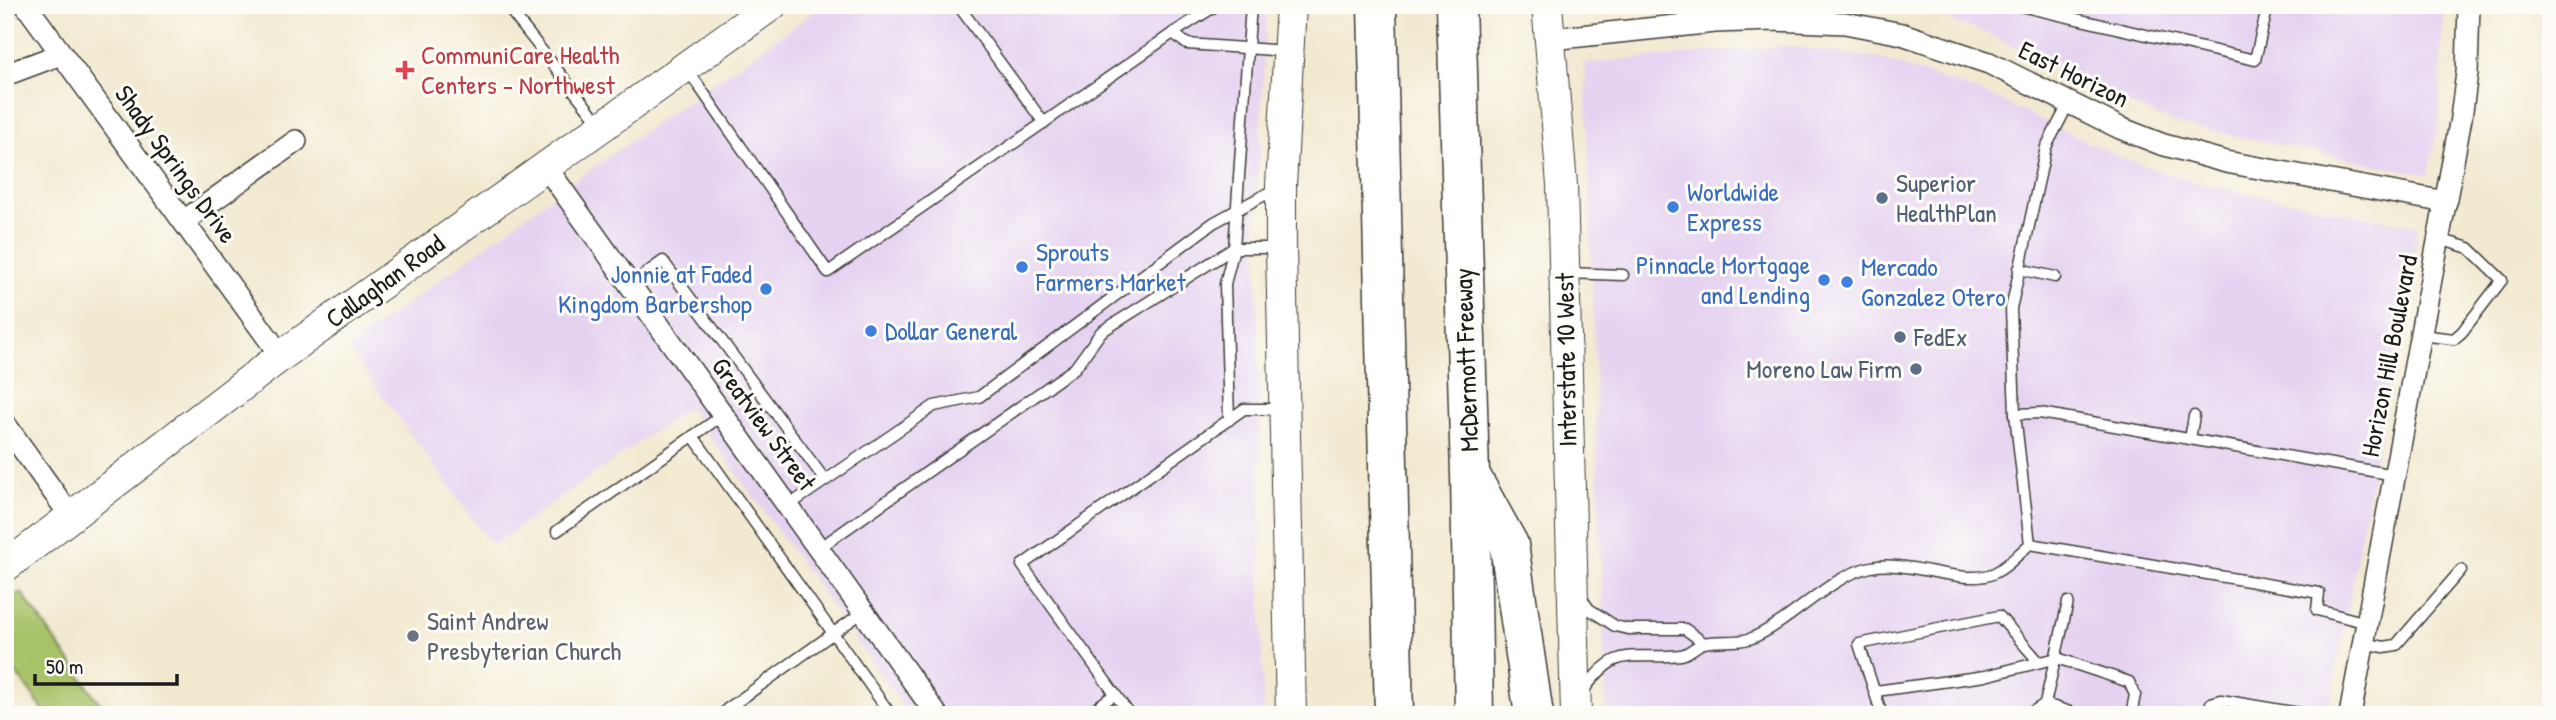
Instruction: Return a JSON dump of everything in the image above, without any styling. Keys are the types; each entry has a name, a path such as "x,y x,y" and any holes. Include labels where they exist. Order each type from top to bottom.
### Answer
{"highway":[{"path":"1377,5 1394,715"},
{"name":"McDermott Freeway","path":"1456,5 1470,474 1474,715"},
{"path":"1369,715 1387,433"},
{"path":"1470,474 1509,545 1534,715"}],"main road":[{"name":"Callaghan Road","path":"5,567 281,356 772,5"},
{"path":"1291,5 1281,186 1291,715"},
{"name":"Interstate 10 West","path":"1547,5 1562,186 1576,708"}],"street":[{"name":"Shady Springs Drive","path":"26,5 281,356"},
{"name":"Horizon Hill Boulevard","path":"2350,715 2446,202 2467,73 2469,5"},
{"name":"East Horizon","path":"1550,39 1715,22 1773,20 1845,23 1936,43 1989,63 2120,128 2161,144 2226,162 2446,202"},
{"path":"5,75 61,54"},
{"path":"184,221 296,141"},
{"name":"Greatview Street","path":"546,167 937,715"},
{"path":"5,424 72,518"}],"lane":[{"path":"506,5 602,126"},
{"path":"958,5 1044,123"},
{"path":"686,67 828,272 1217,5"},
{"path":"1228,420 1225,284 1234,248 1251,5"},
{"path":"2016,5 2255,60 2268,5"},
{"path":"1173,33 1187,44 1289,51"},
{"path":"2029,544 2015,414 2011,309 2046,147 2069,103"},
{"path":"788,506 934,406 979,397 1213,223 1281,186"},
{"path":"2421,335 2454,339 2502,280 2469,248 2439,239"},
{"path":"818,549 1076,368 1101,332 1234,248 1281,248"},
{"path":"630,285 663,261 825,480"},
{"path":"2019,269 2055,276"},
{"path":"1564,273 1623,275"},
{"path":"1130,715 1022,565 1244,409 1284,409"},
{"path":"2015,414 2040,413 2395,475"},
{"path":"557,531 723,415"},
{"path":"2190,439 2194,416"},
{"path":"693,436 891,715"},
{"path":"2029,544 2319,593 2317,610 2365,633 2384,647 2396,645 2461,570"},
{"path":"1576,708 1595,675 1618,657 1684,655 1704,643 1750,639 1775,626 1847,576 1871,567 1901,566 1981,577 1995,573 2029,544"},
{"path":"1574,588 1589,609 1615,626 1628,629 1685,629 1704,643"},
{"path":"2027,715 2045,704 2068,602"},
{"path":"723,715 727,709 863,612"},
{"path":"1882,715 1859,644 1999,616 2039,662"},
{"path":"1876,691 1985,676 2057,658 2129,682 2135,695 2131,715"},
{"path":"1087,715 1115,694"},
{"path":"2208,715 2211,703 2221,699 2311,715"},
{"path":"2045,704 2079,715"}],"shaded area":[{"path":"824,5 1267,5 1256,209 1263,715 910,715 689,407 492,546 348,348 543,203"},
{"path":"1892,5 2443,5 2439,122 2428,175 2178,124 2110,96 1986,33 1918,9"},
{"path":"1786,46 1881,59 1988,95 2125,159 2193,182 2418,227 2328,715 1606,715 1585,63"}],"green space":[{"path":"21,592 108,715 47,715 5,658 5,602"}],"place":[{"name":"CommuniCare Health Centers - Northwest","path":"405,70"},
{"name":"Superior HealthPlan","path":"1882,198"},
{"name":"Worldwide Express","path":"1673,207"},
{"name":"Sprouts Farmers Market","path":"1022,267"},
{"name":"Pinnacle Mortgage and Lending","path":"1824,280"},
{"name":"Mercado Gonzalez Otero","path":"1847,282"},
{"name":"Jonnie at Faded Kingdom Barbershop","path":"766,289"},
{"name":"Dollar General","path":"871,331"},
{"name":"FedEx","path":"1900,337"},
{"name":"Moreno Law Firm","path":"1916,369"},
{"name":"Saint Andrew Presbyterian Church","path":"413,636"}]}
